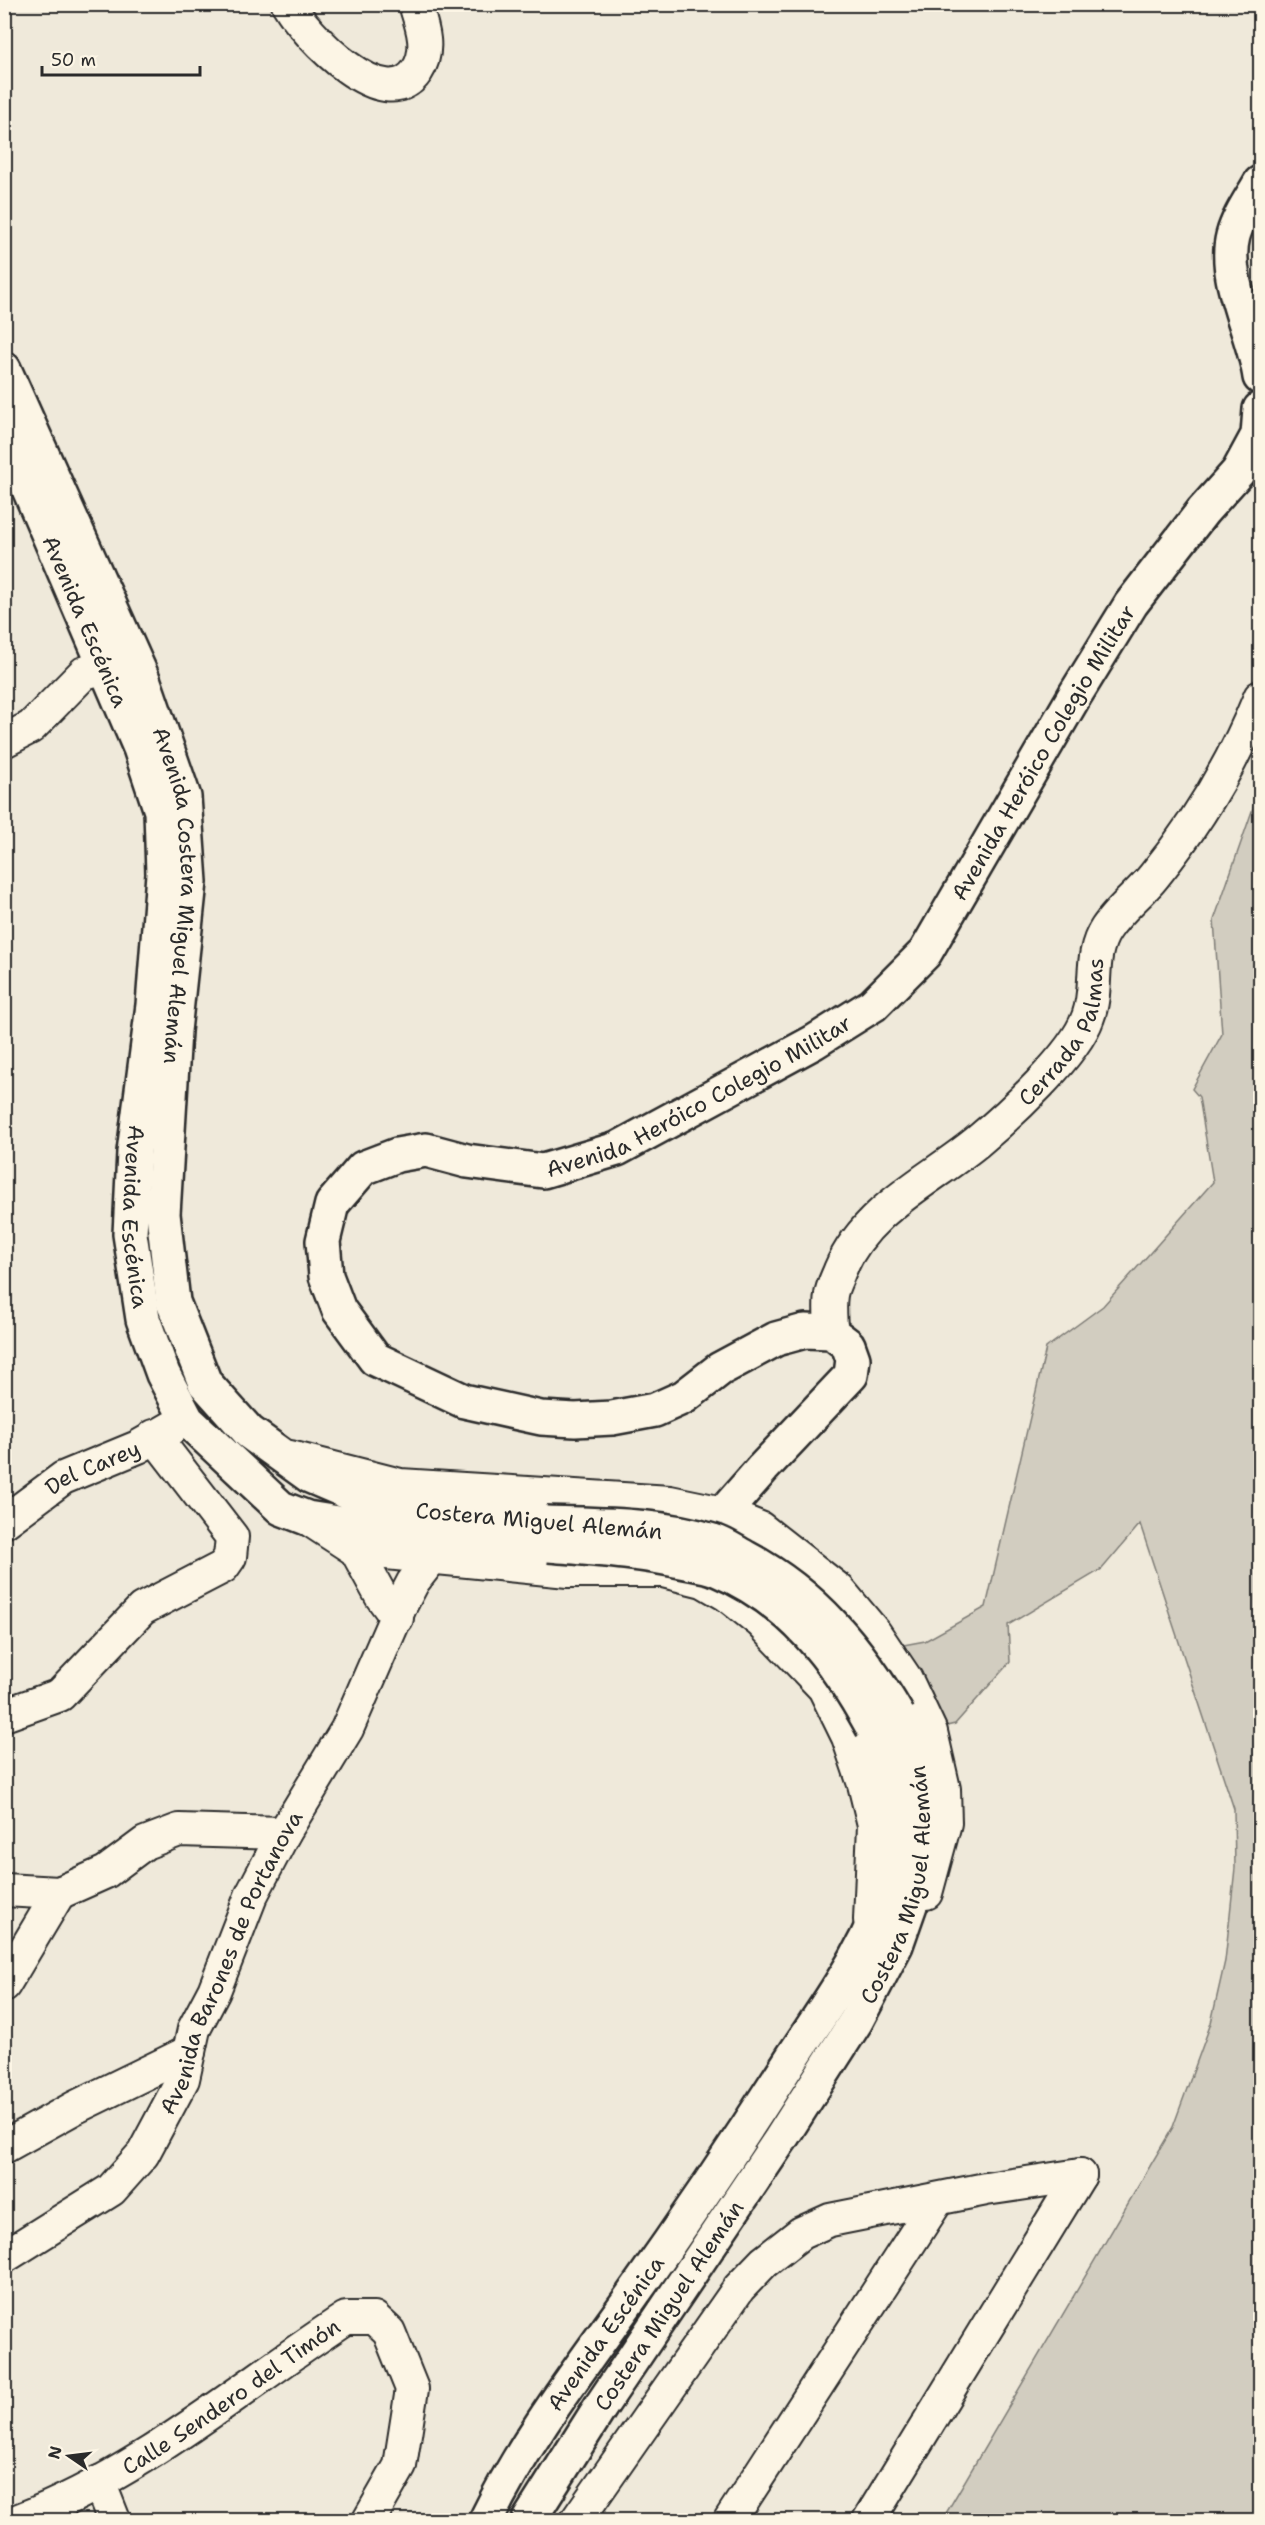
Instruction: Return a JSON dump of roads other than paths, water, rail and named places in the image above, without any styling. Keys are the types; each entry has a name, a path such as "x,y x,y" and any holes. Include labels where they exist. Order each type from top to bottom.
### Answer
{"main road":[{"path":"1260,183 1233,236 1230,265 1257,356 1260,376"},
{"name":"Avenida Costera Miguel Alemán","path":"4,369 143,679 184,797 190,882 174,1031 163,1215 173,1302 205,1383 249,1432"},
{"name":"Avenida Heróico Colegio Militar","path":"831,1332 805,1331 776,1339 720,1369 684,1397 655,1410 612,1418 575,1420 541,1418 464,1401 375,1359 339,1310 326,1276 323,1241 332,1204 363,1168 398,1155 426,1150 467,1161 543,1171 617,1149 814,1042 873,1005 925,953 1131,604 1203,511 1238,472 1258,435 1260,409"},
{"name":"Avenida Escénica","path":"4,431 140,748 161,811 163,874 153,1005 135,1152 130,1234 142,1319 163,1374 187,1419 233,1466"},
{"path":"672,1572 723,1513 851,1375 853,1359 848,1345 831,1332"},
{"name":"Costera Miguel Alemán","path":"249,1432 310,1476 371,1502 426,1514 548,1534"},
{"name":"Costera Miguel Alemán","path":"233,1466 281,1508 307,1518 438,1539 646,1527 715,1541 762,1566 805,1598 838,1628 871,1669 886,1722 916,1760 922,1811 921,1853 915,1891 883,1940 849,1971 733,2150"},
{"name":"Costera Miguel Alemán","path":"529,2520 601,2406 856,2020 883,1940"},
{"name":"Avenida Escénica","path":"486,2520 507,2478 545,2416 733,2150"},
{"path":"507,2478 542,2452 566,2426 601,2406 605,2369 631,2296"}],"street":[{"path":"288,4 295,16 330,53 354,72 377,84 396,87 412,79 424,61 426,51 415,4"},
{"path":"4,741 31,727 84,673 105,667"},
{"name":"Cerrada Palmas","path":"831,1332 831,1294 848,1251 862,1234 879,1214 977,1141 1042,1080 1077,1037 1089,1017 1095,957 1104,931 1119,911 1154,876 1227,771 1260,697"},
{"name":"Del Carey","path":"4,1522 63,1478 138,1447 187,1419"},
{"path":"4,1714 60,1695 142,1609 223,1567 230,1557 232,1537 154,1436"},
{"path":"282,1455 400,1485 670,1502 723,1513 760,1528 839,1590 875,1633 906,1679 931,1732 944,1790 945,1823 923,1902 883,1940"},
{"path":"307,1518 356,1550 568,1571 672,1572 703,1581 728,1595 770,1630 824,1688 848,1737 864,1784 873,1825 883,1940"},
{"path":"356,1550 381,1596 397,1618 435,1579 450,1575 636,1590 672,1572"},
{"name":"Avenida Barones de Portanova","path":"4,2257 111,2190 149,2143 183,2079 194,2029 213,1991 251,1896 284,1833 347,1729 413,1582 430,1559"},
{"path":"4,1890 58,1893 106,1872 145,1843 179,1830 284,1833"},
{"path":"4,1985 58,1893"},
{"path":"4,2147 84,2103 189,2052"},
{"path":"577,2520 739,2288 764,2262 801,2233 830,2220 1080,2175 869,2520"},
{"path":"730,2520 938,2199"},
{"name":"Calle Sendero del Timón","path":"21,2520 99,2482 194,2425 346,2318 374,2318 389,2332 412,2389 400,2466 369,2520"},
{"path":"601,2406 638,2431"},
{"path":"99,2482 114,2520"}]}
